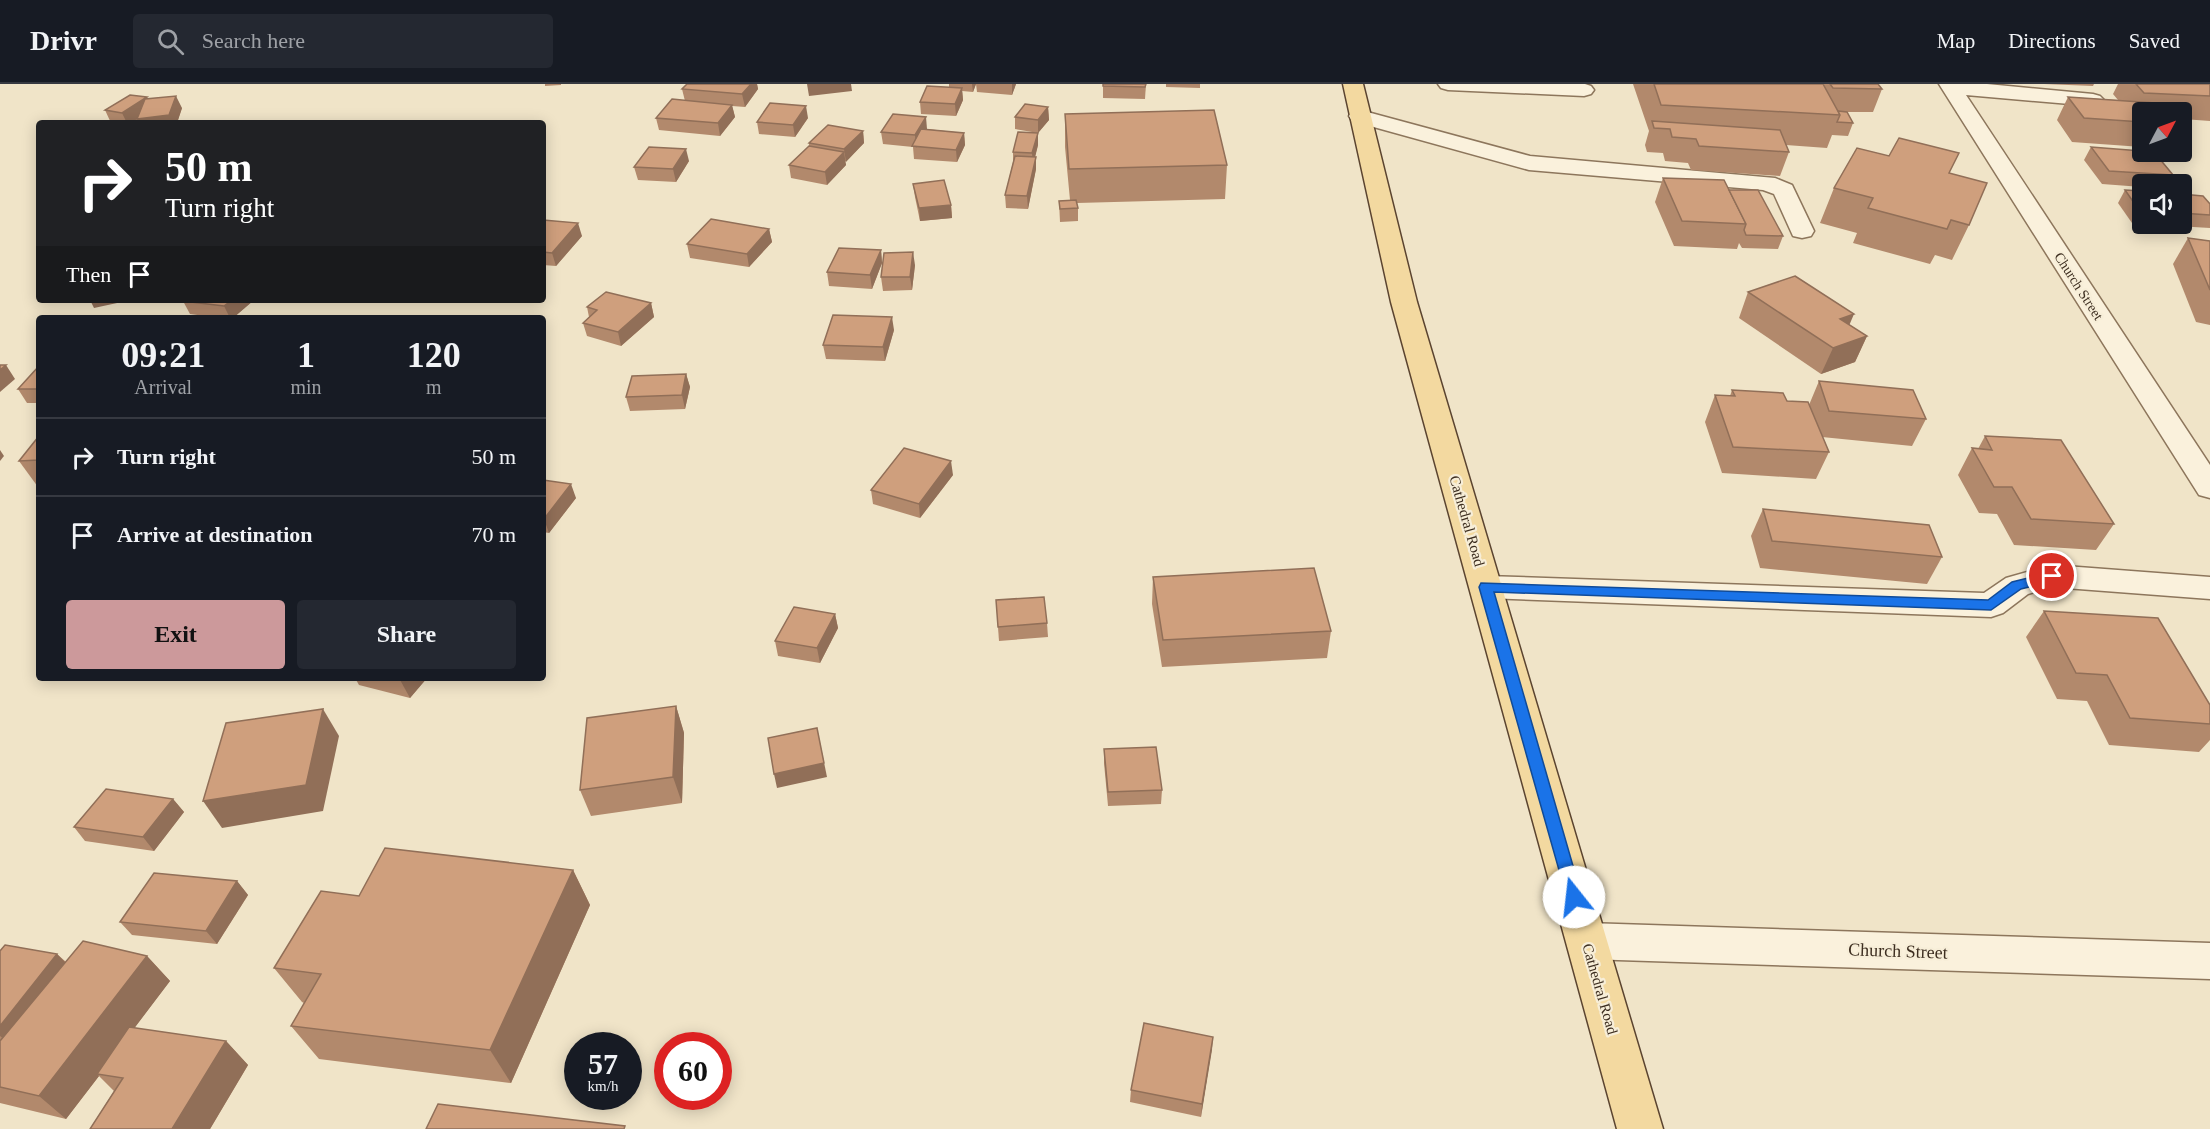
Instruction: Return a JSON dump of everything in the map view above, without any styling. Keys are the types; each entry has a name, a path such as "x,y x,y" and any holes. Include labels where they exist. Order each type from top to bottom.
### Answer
{"main road":[{"name":"Cathedral Road","path":"1353,84 1404,302 1640,1129"}],"street":[{"path":"1448,84 1584,90"},
{"path":"1950,86 2093,100"},
{"name":"Church Street","path":"1950,86 2210,488"},
{"path":"1360,116 1529,163 1767,183 1784,190 1802,231"},
{"path":"1486,587 1991,605 2017,586 2052,576 2210,588"},
{"name":"Church Street","path":"1587,941 2210,961"}],"building":[{"path":"687,84 751,84 742,94 682,89"},
{"path":"1103,84 1146,84 1145,87 1103,86"},
{"path":"1654,84 1823,84 1840,115 1661,105"},
{"path":"1830,84 1878,84 1882,89 1833,88"},
{"path":"2136,84 2210,84 2210,96 2144,93"},
{"path":"927,86 962,88 955,104 920,102"},
{"path":"130,95 147,97 122,113 105,110"},
{"path":"176,96 169,115 137,119 145,99"},
{"path":"2068,97 2141,102 2132,102 2132,121 2084,118"},
{"path":"672,99 732,105 718,123 656,118"},
{"path":"770,103 806,106 793,125 757,122"},
{"path":"1025,104 1048,107 1038,120 1015,117"},
{"path":"1214,110 1227,165 1069,169 1065,114"},
{"path":"1838,111 1847,112 1853,123 1837,122 1840,115"},
{"path":"893,114 926,117 915,135 881,132"},
{"path":"1652,121 1780,130 1789,152 1699,146 1696,139 1672,137 1670,129 1654,128"},
{"path":"828,125 863,131 844,149 809,143"},
{"path":"921,129 964,133 956,150 912,146"},
{"path":"1018,132 1038,133 1032,153 1013,152"},
{"path":"1899,138 1959,153 1949,173 1987,183 1969,225 1951,220 1947,229 1868,208 1873,198 1834,188 1857,148 1889,156"},
{"path":"809,146 844,152 825,172 789,165"},
{"path":"649,147 686,149 673,169 634,167"},
{"path":"2091,147 2132,150 2132,162 2162,162 2172,174 2157,174 2109,171"},
{"path":"1015,156 1036,157 1027,196 1005,195"},
{"path":"1663,178 1724,180 1746,224 1682,221"},
{"path":"944,180 951,205 919,208 913,184"},
{"path":"1729,190 1758,190 1783,236 1746,235 1744,230 1746,224"},
{"path":"2125,190 2132,190 2132,200"},
{"path":"2192,195 2203,196 2210,204 2210,215 2192,214"},
{"path":"1076,200 1078,208 1060,209 1059,201"},
{"path":"711,219 769,229 747,254 687,244"},
{"path":"546,220 578,223 552,253 546,252"},
{"path":"2188,238 2210,241 2210,290"},
{"path":"839,248 881,250 870,275 827,272"},
{"path":"913,252 910,277 881,277 884,253"},
{"path":"1795,276 1854,314 1840,319 1867,336 1833,348 1748,292"},
{"path":"606,292 651,303 618,332 583,323 597,310 587,307"},
{"path":"199,303 228,303 224,306"},
{"path":"833,315 892,317 883,347 823,345"},
{"path":"36,369 36,389 18,389"},
{"path":"686,374 682,395 626,397 632,376"},
{"path":"1819,381 1913,390 1926,419 1829,411"},
{"path":"1732,390 1783,393 1787,401 1808,402 1829,452 1733,447 1715,395 1735,396"},
{"path":"1985,436 2061,440 2114,524 2031,519 2012,487 1994,487 1972,448 1992,450"},
{"path":"36,440 36,460 19,461"},
{"path":"904,448 951,461 919,504 871,490"},
{"path":"546,480 571,484 546,516"},
{"path":"1763,509 1929,525 1942,557 1772,541"},
{"path":"1314,568 1331,631 1163,640 1153,577"},
{"path":"1044,597 1047,623 998,627 996,600"},
{"path":"794,607 835,614 817,648 775,641"},
{"path":"2044,611 2158,618 2210,705 2210,724 2130,718 2107,675 2076,673"},
{"path":"676,706 673,777 580,790 587,718"},
{"path":"323,709 306,785 203,801 226,723"},
{"path":"817,728 824,763 774,774 768,738"},
{"path":"1156,747 1162,790 1108,792 1104,749"},
{"path":"106,789 173,799 143,837 74,827"},
{"path":"385,848 573,870 490,1050 291,1026 321,974 274,968 321,891 359,896"},
{"path":"154,873 237,881 206,931 120,922"},
{"path":"83,941 147,956 39,1096 0,1087 0,1041"},
{"path":"5,945 57,954 0,1026 0,951"},
{"path":"1144,1023 1213,1037 1202,1104 1131,1090"},
{"path":"129,1027 226,1041 172,1129 90,1129 123,1078 97,1074"},
{"path":"438,1104 625,1126 624,1129 426,1129"}],"route":[{"path":"1574,897 1486,587 1991,605 2017,586 2052,576"}]}
